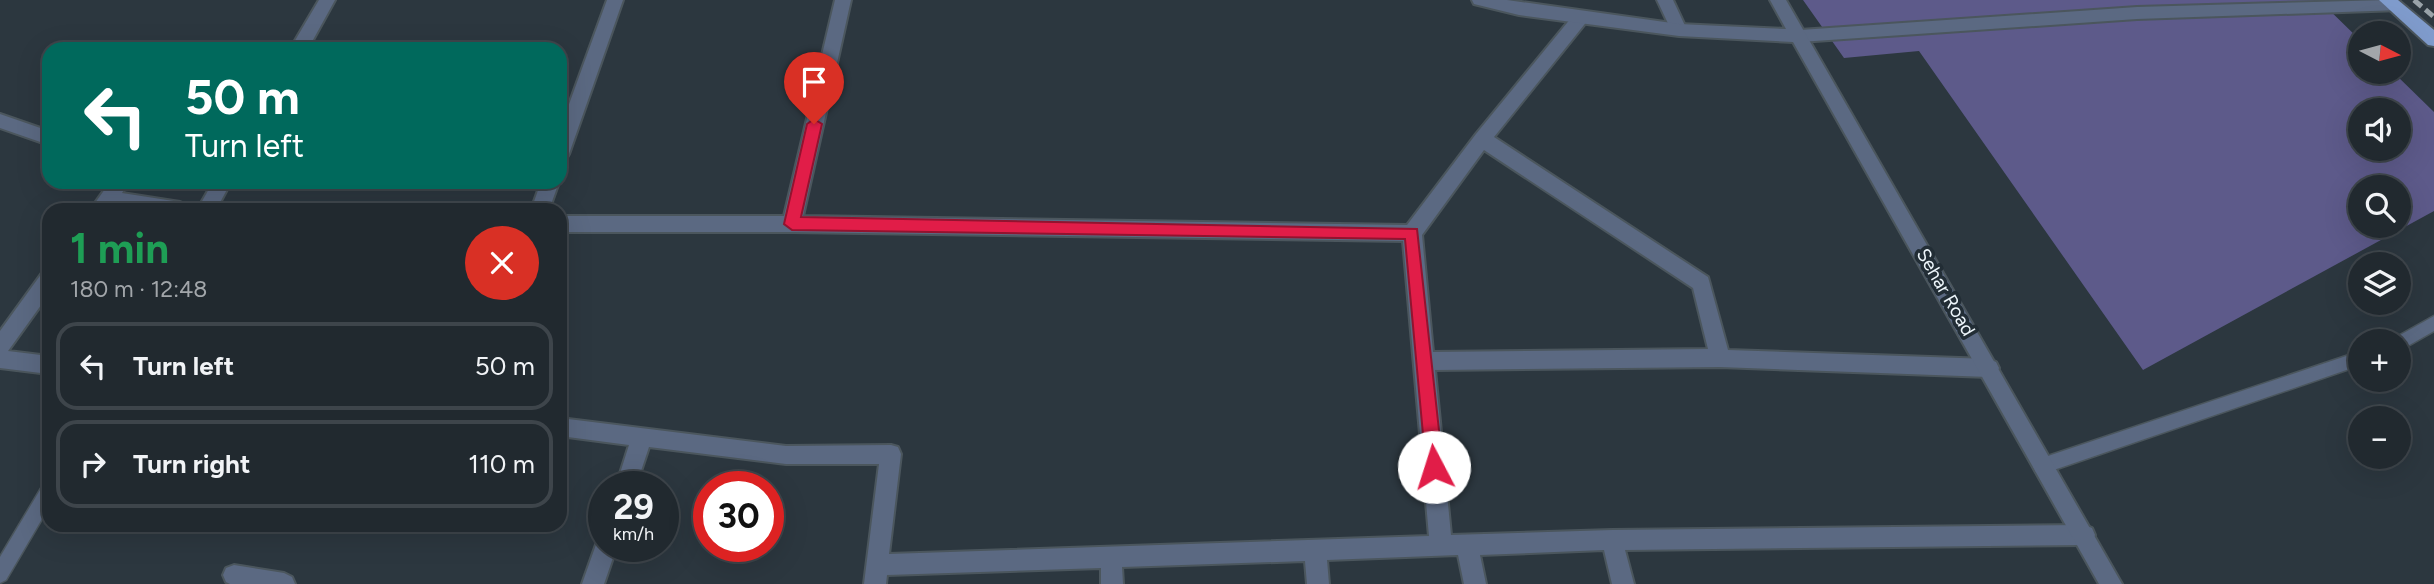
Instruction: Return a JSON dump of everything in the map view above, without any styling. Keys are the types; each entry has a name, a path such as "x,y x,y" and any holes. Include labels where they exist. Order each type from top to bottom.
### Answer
{"main road":[{"path":"2390,3 2434,40"}],"street":[{"path":"303,42 327,0"},
{"path":"567,134 615,0"},
{"path":"792,224 843,0"},
{"path":"1480,0 1679,30 1800,36 2137,13 2390,3"},
{"path":"1665,0 1679,30"},
{"name":"Sehar Road","path":"1778,0 2111,584"},
{"path":"1441,546 1412,233 1482,139 1583,16"},
{"path":"0,121 42,136"},
{"path":"1482,139 1701,283 1720,358"},
{"path":"104,203 115,189"},
{"path":"567,224 792,224 1412,233"},
{"path":"0,348 42,289"},
{"path":"1424,361 1720,358 1989,368"},
{"path":"0,359 42,364"},
{"path":"567,428 786,455 891,454 875,575 1111,557 1612,540 2084,535"},
{"path":"630,471 642,437"},
{"path":"1612,540 1623,584"},
{"path":"1467,545 1475,584"},
{"path":"1315,551 1318,584"},
{"path":"1111,557 1112,584"},
{"path":"593,584 601,562"},
{"path":"234,575 284,584"}],"lane":[{"path":"2411,337 2434,323"},
{"path":"2042,466 2348,362"},
{"path":"0,574 42,503"}],"shaded area":[{"path":"1803,0 2319,0 2348,28 2348,84 2405,84 2434,112 2434,211 2411,224 2411,175 2348,175 2348,238 2385,238 2359,252 2348,252 2348,258 2143,370 1919,51 1844,58"}],"railway":[{"path":"2414,0 2434,17"}],"route":[{"path":"814,124 792,224 1412,233 1434,467"}]}
